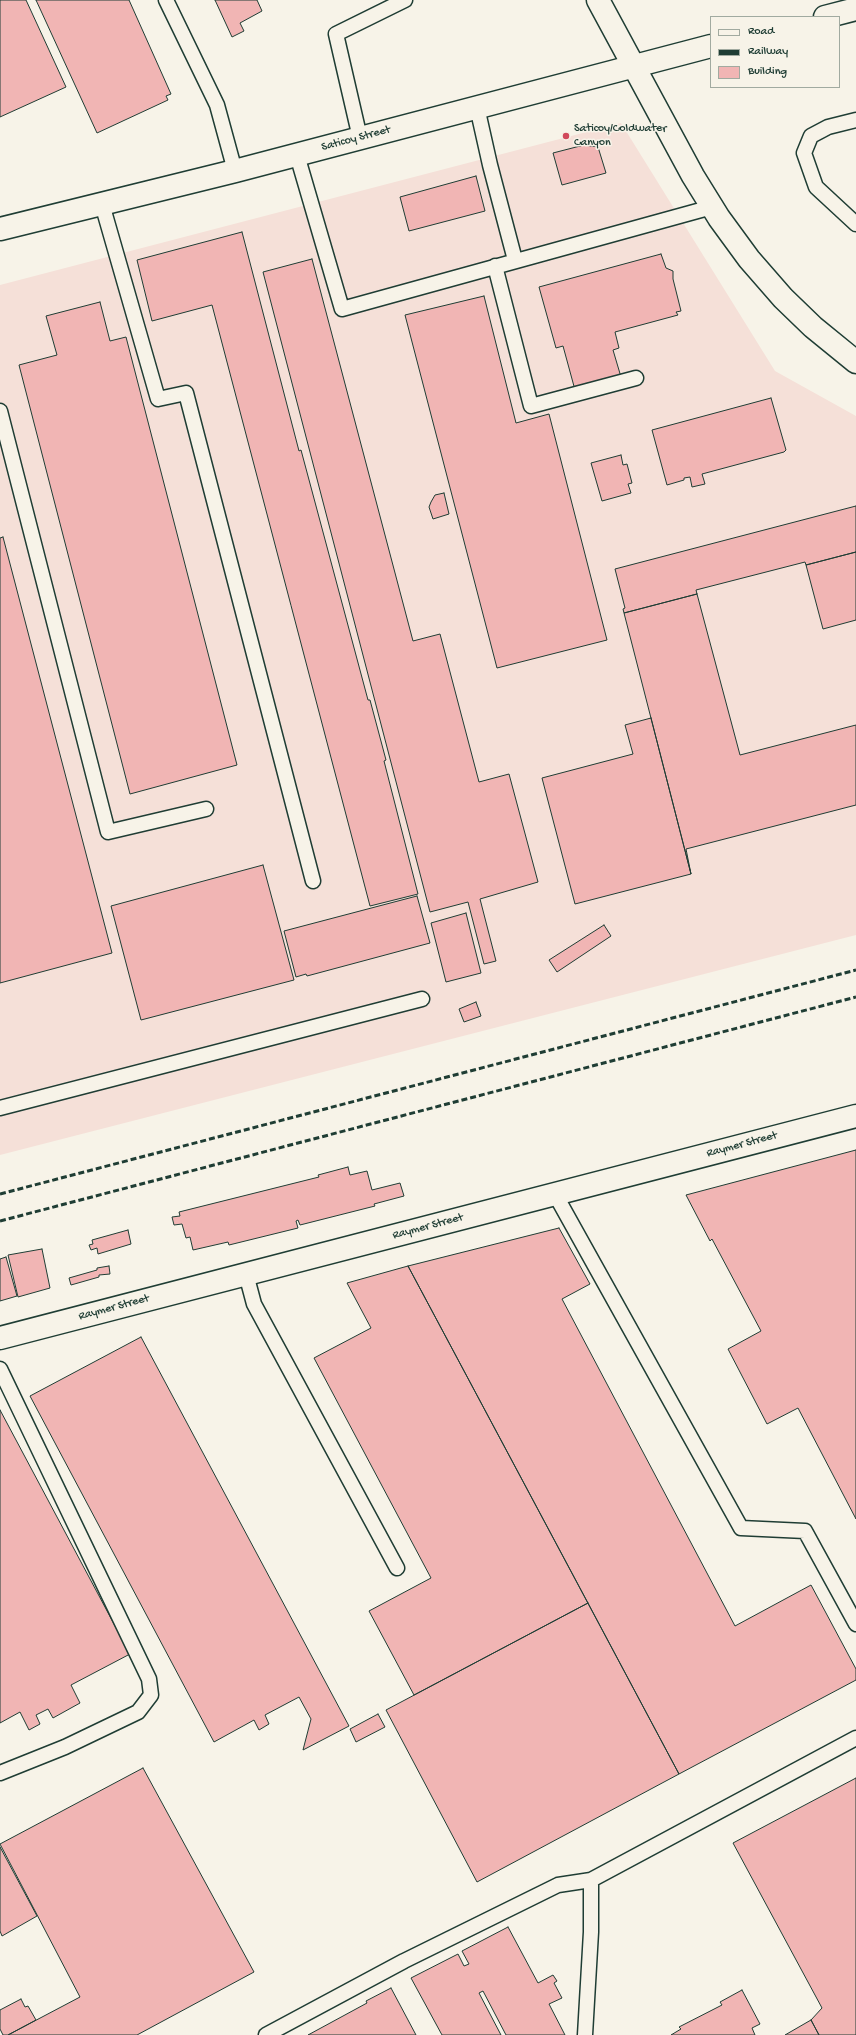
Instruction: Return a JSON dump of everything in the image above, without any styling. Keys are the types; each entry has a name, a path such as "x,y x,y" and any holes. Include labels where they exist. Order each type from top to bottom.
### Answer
{"street":[{"path":"598,0 693,176 712,207 749,259 783,298 813,327 856,362"},
{"path":"829,16 856,9"},
{"name":"Saticoy Street","path":"0,229 235,171 710,46"},
{"name":"Raymer Street","path":"0,1338 856,1116"}],"lane":[{"path":"166,0 217,105 235,171"},
{"path":"360,138 336,34 405,0"},
{"path":"478,107 490,165 515,260"},
{"path":"856,120 828,127 811,136 804,153 816,188 856,224"},
{"path":"297,155 342,309 515,260 712,207"},
{"path":"102,204 158,399 186,393 313,881"},
{"path":"495,266 531,406 636,378"},
{"path":"0,411 108,832 206,809"},
{"path":"0,1108 422,999"},
{"path":"555,1194 741,1528 805,1531 856,1624"},
{"path":"246,1274 254,1304 397,1568"},
{"path":"0,1369 149,1679 151,1695 138,1712 65,1747 0,1773"},
{"path":"266,2035 404,1961 558,1885 592,1880 856,1738"},
{"path":"585,2035 591,1932 592,1880"}],"shaded area":[{"path":"621,123 775,371 856,416 856,935 0,1155 0,285"}],"building":[{"path":"0,0 26,0 66,87 0,117"},
{"path":"36,0 129,0 171,94 166,96 168,100 97,133"},
{"path":"215,0 257,0 262,11 240,23 244,31 232,37"},
{"path":"584,145 598,147 606,173 562,185 553,153"},
{"path":"476,176 485,211 409,231 400,197"},
{"path":"242,232 299,451 301,450 368,700 370,700 386,760 384,761 418,894 370,906 212,305 152,321 137,260"},
{"path":"661,254 666,268 673,271 673,279 681,311 676,312 678,315 615,332 619,348 613,350 621,377 575,390 563,346 556,348 539,287"},
{"path":"312,259 413,641 440,634 479,782 509,774 538,882 480,899 496,961 484,964 468,902 430,912 263,272"},
{"path":"484,296 516,423 549,414 607,640 497,668 405,315"},
{"path":"100,302 110,341 126,337 237,765 130,794 19,365 57,355 46,316"},
{"path":"771,398 786,450 784,452 702,474 705,484 692,487 690,477 667,485 652,430"},
{"path":"621,455 623,465 627,464 632,483 628,484 631,493 602,501 591,463"},
{"path":"444,493 449,514 433,519 429,507 431,502 435,495"},
{"path":"856,506 856,552 806,565 805,562 696,590 697,594 624,613 623,609 625,608 615,569"},
{"path":"3,537 112,953 0,983 0,538"},
{"path":"856,552 856,620 823,629 806,565"},
{"path":"697,594 740,755 856,725 856,805 686,849 691,874 624,613"},
{"path":"651,718 691,874 575,904 542,778 633,754 625,725"},
{"path":"263,865 294,980 141,1020 111,906"},
{"path":"417,896 430,943 307,976 306,974 296,977 284,931"},
{"path":"466,913 481,973 446,982 431,923"},
{"path":"604,925 611,936 557,972 549,960"},
{"path":"476,1002 481,1016 464,1022 459,1009"},
{"path":"856,1150 856,1519 798,1408 767,1424 728,1349 761,1331 712,1239 710,1241 686,1195"},
{"path":"348,1167 350,1175 367,1171 372,1190 400,1183 404,1196 374,1204 375,1206 300,1225 298,1220 296,1221 298,1228 229,1245 228,1242 193,1250 190,1237 186,1238 182,1224 174,1225 172,1217 180,1216 179,1212 319,1177 318,1175"},
{"path":"559,1228 590,1284 562,1299 735,1626 811,1585 856,1669 856,1680 679,1774 408,1266"},
{"path":"128,1230 131,1244 98,1254 97,1248 91,1250 89,1245 93,1244 92,1240"},
{"path":"42,1249 50,1288 18,1297 8,1255"},
{"path":"6,1257 17,1296 0,1301 0,1259"},
{"path":"109,1266 110,1274 99,1275 99,1277 71,1285 69,1278 97,1270 97,1268"},
{"path":"408,1266 588,1603 414,1695 369,1611 431,1578 314,1358 371,1328 347,1283"},
{"path":"141,1337 349,1726 303,1750 311,1719 299,1697 265,1715 269,1724 259,1730 254,1720 214,1742 30,1396"},
{"path":"0,1410 130,1654 71,1685 80,1703 53,1718 48,1709 36,1715 40,1724 29,1730 20,1712 0,1723"},
{"path":"588,1603 679,1774 477,1882 386,1710"},
{"path":"378,1714 385,1727 356,1742 350,1729"},
{"path":"143,1768 254,1972 137,2035 8,2035 80,1997 0,1844"},
{"path":"856,1778 856,2035 819,2035 811,2020 822,2008 733,1843"},
{"path":"0,1847 37,1916 2,1936 0,1931"},
{"path":"508,1927 538,1983 553,1975 557,1981 554,1983 562,1998 549,2004 565,2035 506,2035 483,1991 479,1993 501,2035 442,2035 411,1978 458,1954 464,1966 469,1964 462,1951"},
{"path":"391,1988 416,2035 308,2035 367,2003 366,2001"},
{"path":"742,1990 760,2024 752,2028 755,2035 671,2035 681,2029 679,2027 722,2005 720,2002"},
{"path":"21,1999 25,2007 28,2006 36,2020 8,2035 3,2035 0,2029 0,2010"},
{"path":"811,2020 819,2035 785,2035"}],"railway":[{"path":"0,1194 856,970"},
{"path":"0,1221 856,997"}],"place":[{"name":"Saticoy/Coldwater Canyon","path":"566,136"}]}
